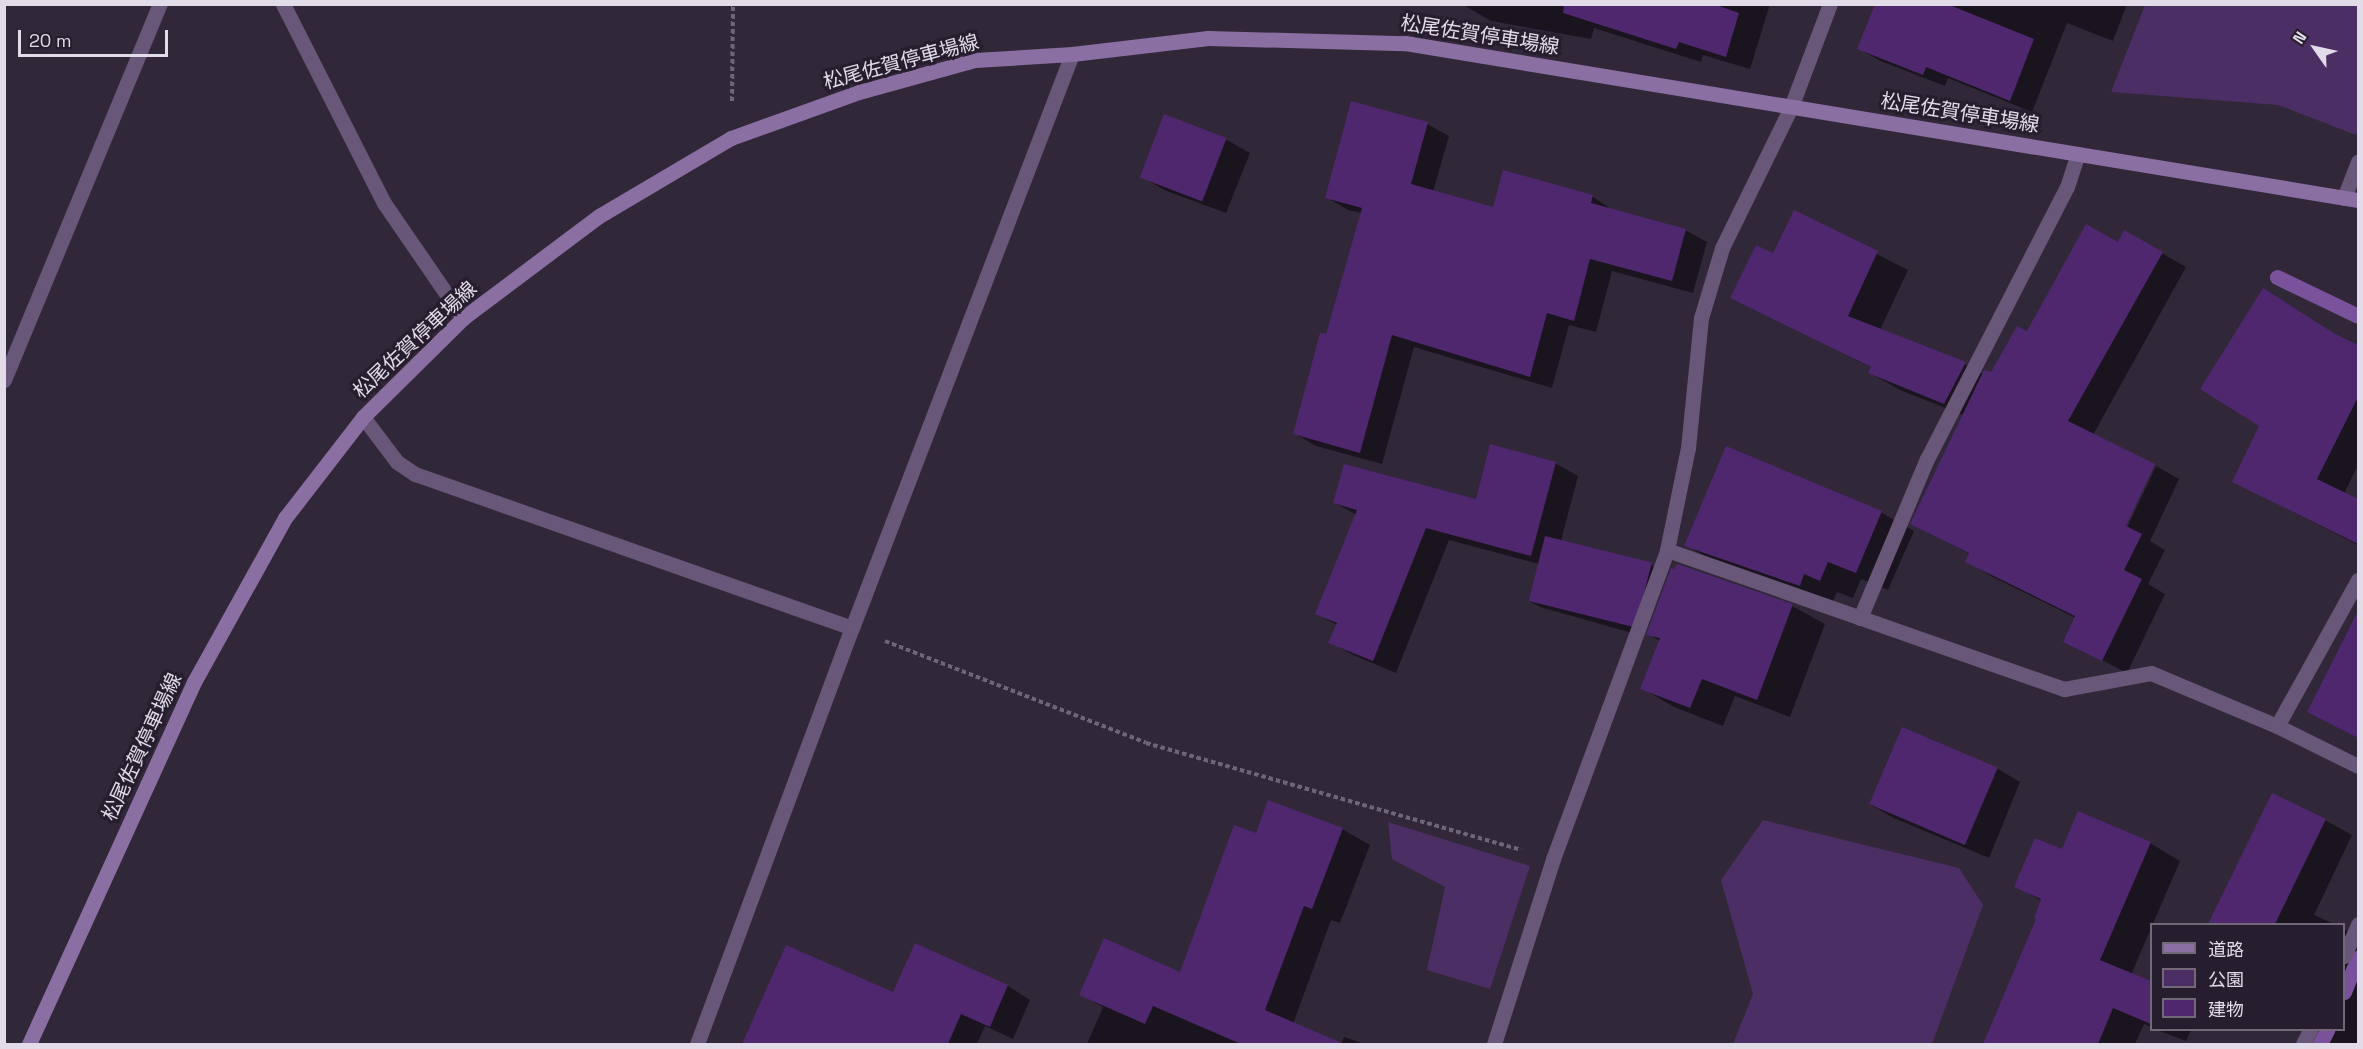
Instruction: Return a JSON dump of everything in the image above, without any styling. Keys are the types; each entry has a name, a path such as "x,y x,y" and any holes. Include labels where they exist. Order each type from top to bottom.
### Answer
{"main road":[{"name":"松尾佐賀停車場線","path":"29,1044 194,682 285,518 363,417 464,318 599,216 731,138 859,92 975,60 1072,54 1208,38 1405,43 2351,199"}],"street":[{"path":"4,380 160,4"},
{"path":"283,4 384,202 464,318"},
{"path":"1494,1044 1553,859 1668,550 1688,448 1701,318 1722,248 1791,107 1830,4"},
{"path":"697,1044 852,628 1072,54"},
{"path":"1860,618 1927,459 2067,187 2078,154"},
{"path":"2351,199 2358,162"},
{"path":"363,417 397,462 415,474 852,628"},
{"path":"1668,550 2064,689 2151,673 2277,726 2358,765"},
{"path":"2277,726 2358,580"},
{"path":"2345,952 2358,924"}],"path":[{"path":"731,138 733,4"},
{"path":"852,628 1146,743 1553,859"}],"green space":[{"path":"2145,5 2358,5 2358,129 2356,135 2278,105 2111,92"},
{"path":"1763,820 1959,868 1983,905 1932,1044 1733,1044 1753,994 1721,880"},
{"path":"1388,822 1530,866 1490,989 1427,970 1445,887 1392,859"}],"building":[{"path":"1564,4 1713,4 1739,13 1726,57 1679,42 1676,49 1563,13"},
{"path":"1875,4 1947,4 2034,39 2010,101 1926,67 1923,75 1857,49"},
{"path":"1351,101 1428,122 1411,184 1493,207 1503,170 1593,195 1591,203 1686,229 1672,281 1590,259 1574,321 1547,313 1530,377 1392,335 1360,453 1293,434 1320,333 1326,334 1362,208 1325,198"},
{"path":"1164,114 1227,138 1202,201 1140,177"},
{"path":"1794,210 1878,251 1848,316 1966,362 1944,404 1868,373 1871,367 1730,298 1756,245 1773,253"},
{"path":"2086,224 2118,242 2124,230 2163,252 2068,421 2155,464 2126,526 2142,534 2124,570 2142,579 2102,661 2063,642 2075,616 1965,562 1969,553 1910,524 1984,370 1991,372 2017,326 2027,331"},
{"path":"2263,288 2335,334 2358,345 2358,397 2317,479 2358,499 2358,544 2232,482 2259,426 2200,389"},
{"path":"1490,444 1556,462 1531,556 1426,528 1373,661 1328,643 1337,623 1315,614 1357,510 1333,503 1344,464 1476,499"},
{"path":"1726,446 1882,511 1856,573 1828,562 1820,581 1804,574 1800,586 1684,546"},
{"path":"1545,536 1652,563 1636,628 1529,601"},
{"path":"1677,564 1793,604 1757,700 1702,679 1690,708 1640,689 1660,638 1646,635 1671,568 1674,569"},
{"path":"2358,611 2358,738 2307,712"},
{"path":"1902,727 1998,768 1965,845 1869,804"},
{"path":"2272,793 2326,819 2275,923 2208,923"},
{"path":"1268,800 1343,828 1312,909 1304,906 1265,1010 1344,1044 1241,1044 1153,1006 1145,1024 1079,995 1104,938 1180,972 1234,825 1256,833"},
{"path":"2078,811 2151,842 2100,960 2150,981 2150,1024 2113,1008 2098,1044 1983,1044 2036,919 2034,918 2041,899 2014,887 2035,838 2062,849"},
{"path":"915,943 1008,985 990,1027 961,1014 948,1044 742,1044 786,945 893,992"}],"waterway":[{"path":"2277,277 2358,316"},
{"path":"2345,990 2358,958"},
{"path":"2320,1044 2326,1031"}]}
